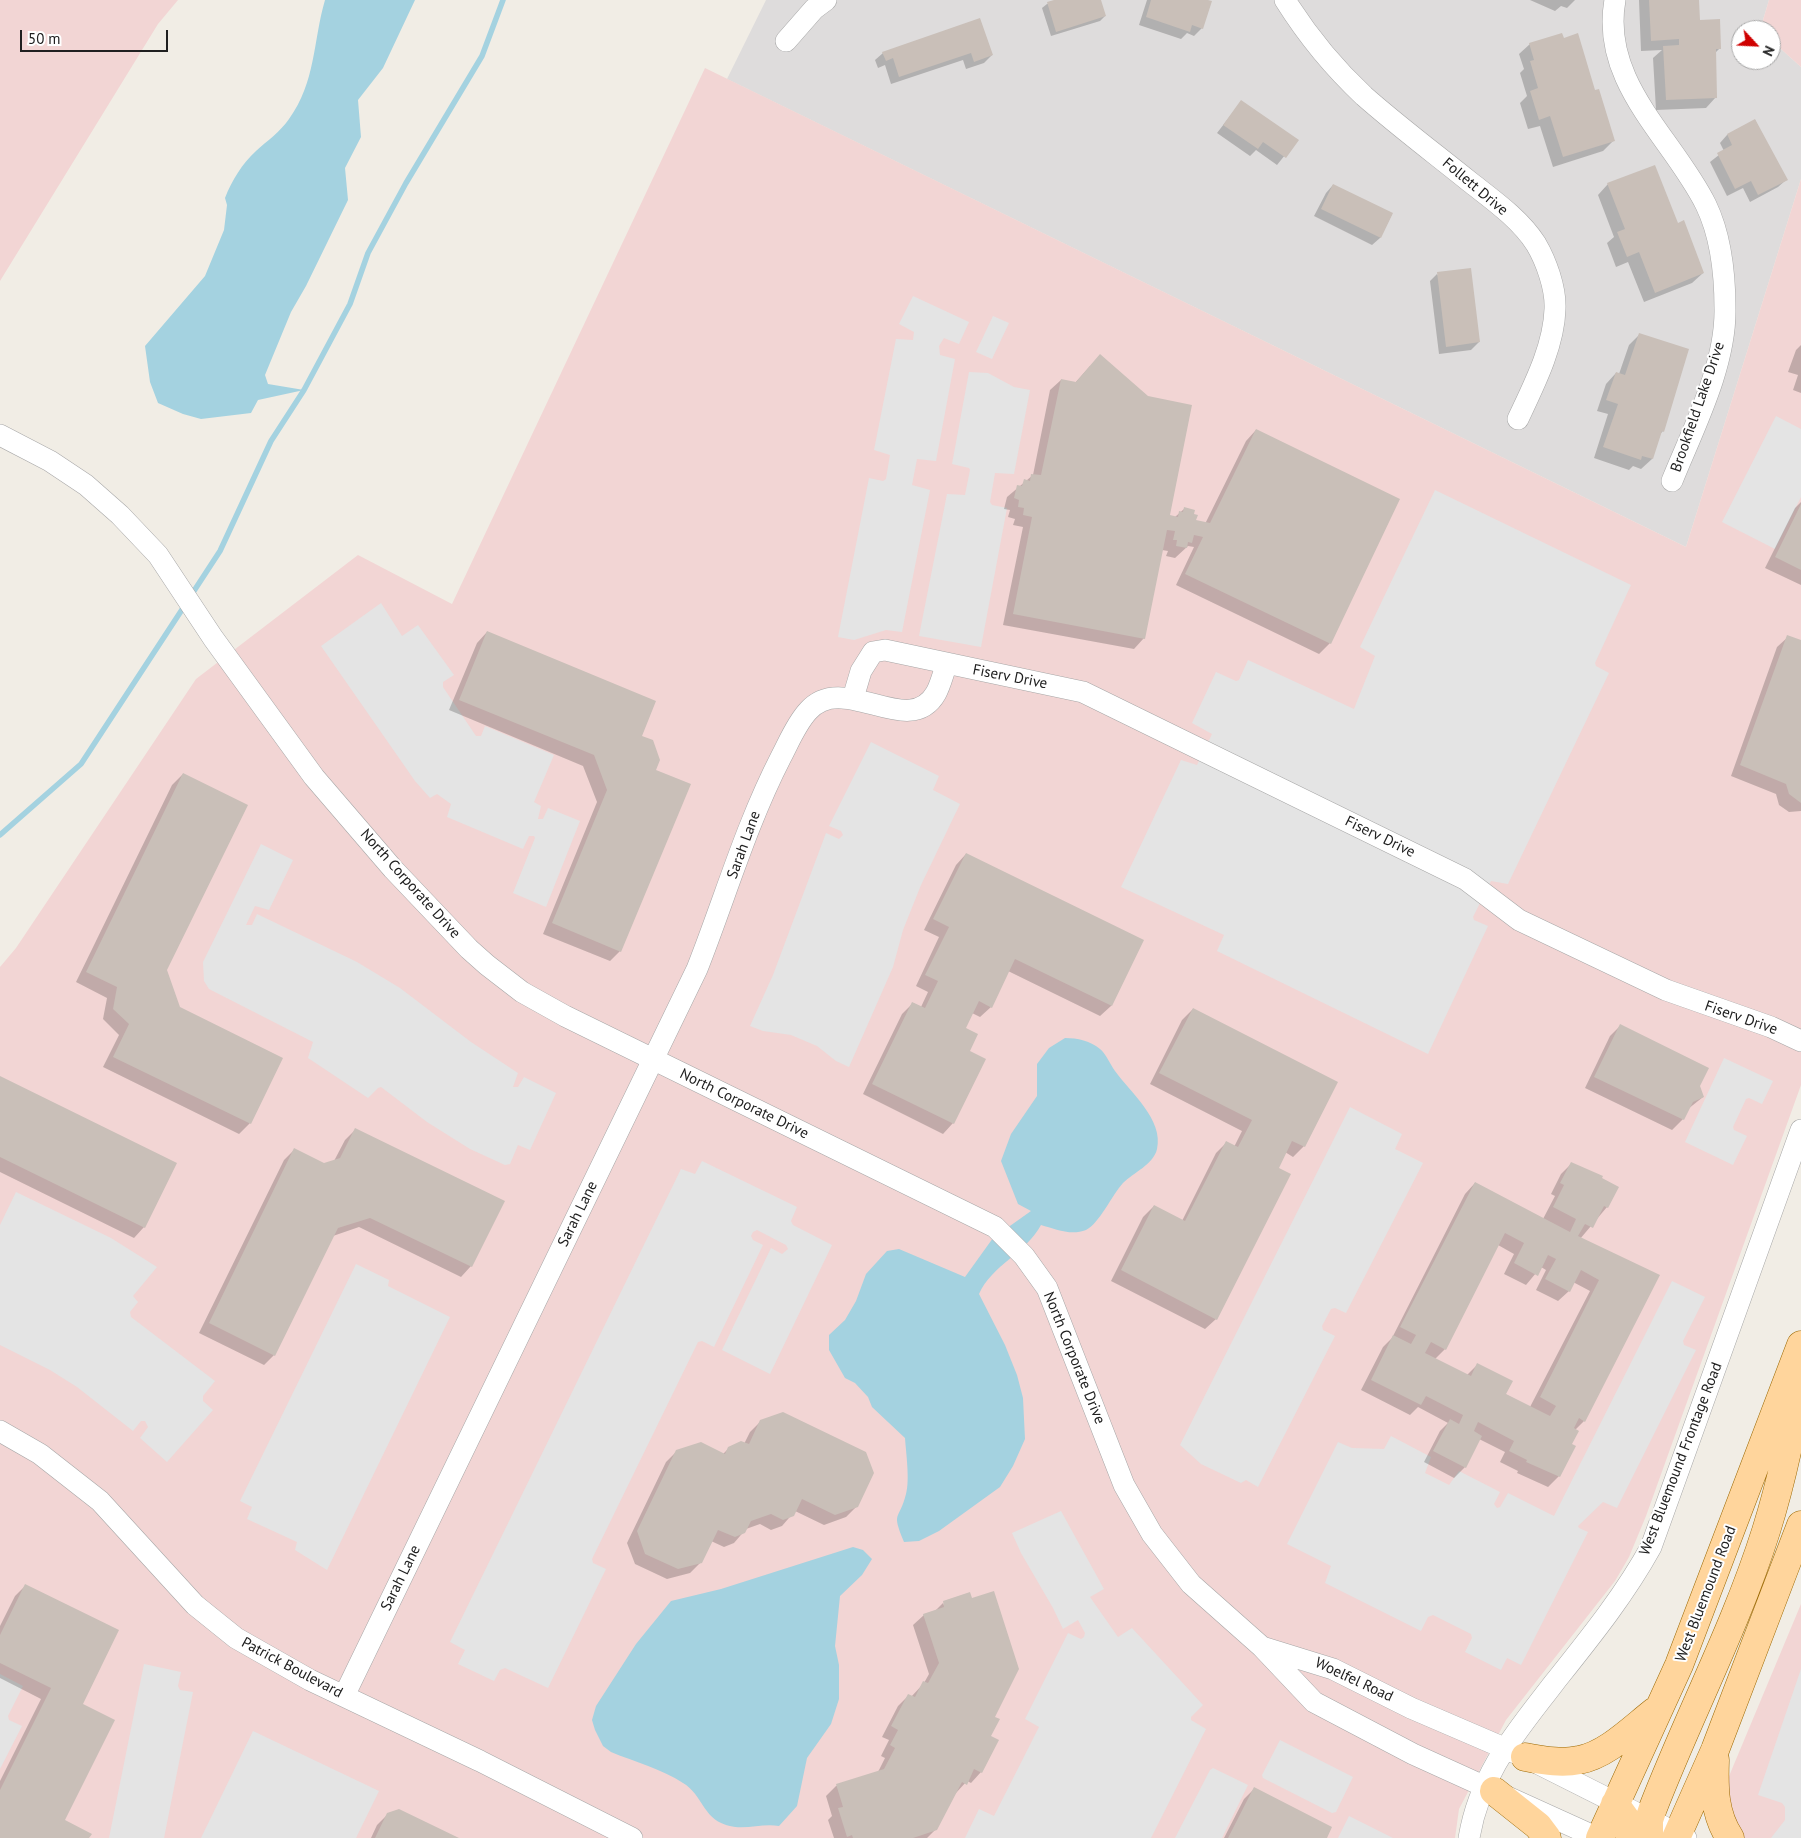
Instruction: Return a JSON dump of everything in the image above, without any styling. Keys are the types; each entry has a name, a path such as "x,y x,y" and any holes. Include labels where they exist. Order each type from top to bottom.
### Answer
{"main road":[{"name":"West Bluemound Road","path":"1601,1838 1682,1656 1801,1344"},
{"path":"1639,1834 1717,1659 1766,1531 1793,1431 1801,1374"},
{"path":"1680,1837 1801,1525"},
{"path":"1514,1753 1559,1762 1581,1760 1606,1748 1658,1709"},
{"path":"1715,1750 1714,1789 1717,1809 1730,1838"},
{"path":"1489,1788 1538,1826 1547,1838"},
{"path":"1615,1804 1639,1834"},
{"path":"1601,1838 1639,1834"}],"street":[{"path":"786,41 814,9 826,0"},
{"name":"Follett Drive","path":"1285,0 1320,50 1363,94 1503,208 1536,244 1554,292 1553,330 1532,389 1518,419"},
{"name":"Brookfield Lake Drive","path":"1615,0 1614,38 1620,64 1628,85 1646,116 1684,167 1706,206 1721,254 1726,308 1724,334 1704,401 1672,481"},
{"name":"North Corporate Drive","path":"0,435 50,461 86,485 120,515 158,555 213,638 314,777 393,869 469,949 522,992 653,1060 995,1227 1024,1256 1047,1288 1124,1485 1152,1534 1191,1584 1262,1647"},
{"name":"Fiserv Drive","path":"853,698 861,671 873,652 885,650 1083,692 1465,878 1519,920 1666,990 1771,1027 1801,1040"},
{"path":"853,698 910,711 924,706 936,693 947,664"},
{"name":"Sarah Lane","path":"344,1696 697,969 723,904 746,835 768,783 808,710 818,702 829,698 853,698"},
{"name":"West Bluemound Frontage Road","path":"1469,1838 1489,1788 1624,1594 1651,1547 1801,1130"},
{"name":"Patrick Boulevard","path":"0,1431 40,1454 100,1501 189,1598 216,1623 264,1656 632,1838"},
{"name":"Woelfel Road","path":"1262,1647 1333,1669 1411,1708 1514,1753 1615,1804"},
{"name":"Woelfel Road","path":"1262,1647 1314,1702 1370,1733 1601,1838"},
{"path":"1639,1834 1680,1837"}],"shaded area":[{"path":"0,0 178,0 158,24 0,281"},
{"path":"766,0 1769,0 1763,20 1731,20 1731,70 1781,70 1781,49 1801,67 1801,179 1686,547 727,79"},
{"path":"1769,0 1801,0 1801,67 1781,49 1781,20 1763,20"},
{"path":"705,68 1686,547 1801,179 1801,1085 1646,1516 1629,1557 1615,1581 1506,1720 1459,1809 1455,1838 0,1838 0,967 16,948 196,679 358,555 452,604"},
{"path":"913,296 969,322 959,344 944,338 939,346 940,355 955,359 936,461 917,459 912,485 930,490 902,632 886,630 854,640 838,637 869,478 883,481 886,479 890,455 874,450 896,339 913,340 914,332 899,324"},
{"path":"993,316 1009,323 992,359 976,352"},
{"path":"969,372 988,373 1014,387 1030,390 1014,474 995,473 990,502 992,505 1007,508 981,647 919,636 947,494 965,495 970,470 969,468 952,464"},
{"path":"1776,416 1801,429 1801,497 1775,549 1722,522"},
{"path":"1435,490 1631,585 1595,663 1596,666 1609,673 1508,884 1491,881 1473,917 1474,920 1488,926 1428,1054 1217,951 1224,935 1121,887 1181,760 1197,765 1212,734 1192,723 1216,672 1236,681 1239,680 1248,660 1354,709 1375,656 1360,647"},
{"path":"381,603 402,636 418,625 454,675 443,682 443,687 476,736 481,736 485,726 554,755 534,802 541,806 538,819 543,819 548,808 580,821 546,907 513,893 535,838 534,836 529,836 523,849 447,817 451,804 437,794 430,798 415,781 321,646"},
{"path":"871,742 939,776 933,790 960,804 921,885 903,930 893,967 849,1067 836,1061 817,1046 791,1035 763,1031 750,1026 773,975 826,833 839,839 843,835 841,831 829,826"},
{"path":"261,844 293,860 269,910 255,906 246,925 252,925 257,914 357,962 400,988 471,1042 518,1073 513,1087 518,1087 524,1077 556,1093 530,1150 518,1145 510,1164 505,1165 470,1149 427,1122 381,1087 368,1098 308,1058 313,1042 209,989 204,981 203,962"},
{"path":"1724,1058 1773,1081 1762,1104 1749,1098 1746,1099 1733,1127 1734,1130 1747,1136 1733,1165 1685,1142"},
{"path":"1350,1107 1402,1134 1395,1149 1423,1163 1346,1313 1335,1308 1331,1309 1322,1326 1323,1330 1335,1336 1258,1487 1246,1480 1241,1483 1201,1464 1180,1445"},
{"path":"702,1161 797,1207 791,1221 793,1225 832,1245 770,1374 722,1350 771,1248 782,1254 788,1249 786,1245 757,1230 753,1232 751,1236 753,1240 763,1245 714,1347 702,1341 698,1342 592,1559 593,1563 606,1569 548,1688 505,1668 500,1670 494,1681 458,1664 465,1650 450,1642 681,1169 695,1174"},
{"path":"16,1192 111,1238 157,1267 133,1296 138,1302 130,1312 131,1317 215,1381 203,1396 203,1401 213,1410 167,1462 140,1438 148,1427 145,1421 141,1421 133,1431 77,1387 50,1370 0,1345 0,1225"},
{"path":"356,1264 389,1280 388,1286 450,1317 327,1570 295,1550 297,1542 247,1519 252,1507 240,1501"},
{"path":"1672,1281 1705,1297 1683,1341 1684,1345 1696,1350 1617,1508 1603,1502 1578,1526 1588,1532 1521,1665 1507,1658 1501,1670 1465,1652 1472,1638 1471,1634 1433,1615 1428,1617 1421,1631 1325,1583 1331,1566 1287,1544 1338,1442 1352,1448 1384,1449 1391,1436 1431,1457 1425,1473 1449,1485 1459,1471 1500,1492 1494,1504 1497,1508 1500,1507 1508,1493 1554,1516"},
{"path":"1061,1511 1104,1589 1090,1597 1118,1637 1132,1628 1203,1705 1191,1717 1191,1720 1206,1729 1151,1838 965,1838 979,1809 994,1816 1039,1727 1025,1719 1068,1633 1081,1639 1084,1637 1085,1633 1078,1620 1063,1629 1012,1533"},
{"path":"1801,1604 1801,1838 1740,1838 1731,1825 1727,1781"},
{"path":"144,1664 181,1672 178,1686 180,1690 193,1692 164,1838 109,1838"},
{"path":"1801,1669 1801,1838 1771,1838 1785,1820 1785,1807 1782,1803 1758,1795"},
{"path":"0,1674 23,1686 8,1716 9,1720 22,1726 0,1769"},
{"path":"253,1731 379,1791 356,1838 201,1838"},
{"path":"1280,1740 1353,1777 1336,1812 1332,1813 1263,1778 1262,1775"},
{"path":"1213,1768 1248,1785 1222,1838 1175,1838 1210,1770"},
{"path":"1349,1816 1393,1838 1338,1838"}],"water":[{"path":"325,0 415,0 383,68 358,100 361,137 345,168 348,200 306,286 291,312 265,375 268,384 304,390 258,400 251,413 201,419 183,414 158,403 150,382 145,346 205,276 224,230 227,205 225,198 238,173 246,161 282,128 298,105 313,61"},
{"path":"1065,1038 1088,1042 1102,1051 1151,1117 1158,1138 1157,1149 1148,1164 1123,1183 1101,1216 1091,1227 1075,1232 1041,1225 1027,1244 1000,1267 985,1284 979,1294 1005,1345 1017,1375 1023,1398 1025,1439 1013,1466 1000,1487 939,1531 919,1541 904,1542 897,1520 907,1488 908,1474 905,1438 872,1407 868,1397 855,1383 845,1378 829,1350 829,1335 845,1320 856,1301 866,1274 887,1251 899,1249 965,1277 993,1238 1031,1211 1018,1204 1001,1161 1011,1134 1037,1096 1037,1064 1049,1048"},
{"path":"853,1547 863,1550 872,1559 862,1575 840,1596 835,1646 839,1665 839,1699 831,1724 807,1758 797,1806 779,1826 733,1827 726,1825 712,1817 690,1788 683,1783 657,1770 611,1752 603,1746 592,1720 596,1706 636,1644 671,1601 721,1589"}],"building":[{"path":"1054,0 1101,0 1106,16 1056,32 1047,2"},
{"path":"1151,0 1212,1 1203,29 1192,25 1190,32 1146,17"},
{"path":"1649,0 1699,0 1700,20 1720,19 1721,49 1716,49 1717,98 1666,100 1663,46 1679,45 1679,39 1651,41"},
{"path":"980,18 993,55 974,62 971,53 899,77 893,58 886,61 882,52"},
{"path":"1562,33 1564,38 1578,33 1595,90 1599,89 1615,141 1563,157 1550,116 1539,120 1530,91 1538,88 1530,61 1534,60 1529,43"},
{"path":"1241,100 1299,140 1286,158 1263,142 1258,149 1223,125"},
{"path":"1755,119 1788,180 1758,195 1751,181 1735,189 1717,153 1732,145 1727,134"},
{"path":"1655,165 1678,223 1684,220 1704,273 1655,293 1639,252 1627,257 1617,232 1625,229 1607,183"},
{"path":"1333,184 1393,213 1381,238 1321,209"},
{"path":"1471,268 1480,342 1446,347 1437,272"},
{"path":"1639,333 1689,349 1664,432 1662,431 1653,459 1642,456 1641,460 1603,447 1618,404 1606,400 1616,372 1625,375"},
{"path":"1100,354 1148,396 1192,405 1170,515 1178,517 1179,511 1183,512 1184,507 1195,510 1194,514 1198,515 1196,520 1210,523 1256,429 1400,499 1331,644 1185,574 1203,537 1194,535 1192,543 1188,542 1187,548 1176,546 1177,540 1173,540 1175,531 1167,530 1145,639 1013,614 1032,517 1023,515 1024,508 1018,507 1019,500 1014,498 1017,485 1022,486 1024,479 1030,481 1031,474 1041,475 1061,379 1076,382"},
{"path":"1801,504 1801,570 1775,557"},
{"path":"487,631 656,701 642,736 653,740 660,760 656,770 691,784 621,952 552,923 607,790 594,755 459,700"},
{"path":"1787,635 1801,640 1801,803 1789,794 1786,784 1740,765"},
{"path":"183,773 248,805 167,970 180,1007 283,1058 251,1124 113,1057 129,1024 113,1009 117,987 86,972"},
{"path":"966,853 1144,940 1112,1006 1015,959 992,1008 979,1001 966,1028 978,1034 970,1051 986,1059 954,1124 872,1084 912,1002 925,1008 938,981 925,975 949,927 933,919"},
{"path":"1193,1008 1338,1082 1305,1147 1292,1141 1279,1168 1291,1174 1217,1320 1121,1270 1154,1205 1185,1221 1226,1141 1238,1147 1252,1120 1159,1073"},
{"path":"1620,1024 1709,1068 1700,1086 1704,1097 1693,1102 1684,1120 1594,1077"},
{"path":"0,1076 177,1163 145,1228 0,1157"},
{"path":"355,1128 505,1201 472,1267 370,1218 338,1228 275,1356 209,1323 294,1148 324,1163 340,1158"},
{"path":"1571,1162 1603,1176 1602,1178 1619,1187 1608,1208 1604,1206 1593,1228 1585,1224 1578,1236 1660,1275 1585,1422 1579,1418 1574,1428 1579,1431 1572,1444 1576,1446 1560,1477 1526,1462 1527,1460 1509,1451 1514,1441 1478,1422 1474,1431 1482,1436 1466,1468 1433,1451 1450,1419 1459,1424 1463,1415 1426,1396 1421,1405 1371,1380 1393,1335 1411,1344 1416,1335 1400,1327 1475,1182 1570,1232 1576,1219 1553,1207 1564,1185 1560,1183","holes":["1505,1233 1524,1243 1514,1263 1538,1276 1548,1255 1556,1259 1545,1279 1570,1292 1581,1270 1599,1280 1540,1397 1556,1406 1550,1416 1506,1394 1513,1381 1477,1363 1471,1376 1425,1353 1431,1342 1446,1350"]},
{"path":"783,1412 866,1452 874,1473 858,1507 835,1515 802,1499 794,1516 783,1520 771,1514 751,1521 745,1533 735,1537 718,1530 702,1563 678,1569 645,1554 637,1531 676,1450 701,1442 725,1454 728,1447 741,1441 749,1444 760,1420"},
{"path":"25,1584 119,1630 83,1704 115,1720 65,1820 92,1834 89,1838 0,1838 0,1790 51,1688 0,1663 0,1635"},
{"path":"994,1591 1019,1669 995,1717 1000,1719 991,1736 999,1740 982,1773 974,1769 967,1785 962,1782 937,1830 913,1838 853,1838 852,1835 847,1837 838,1808 843,1807 836,1784 884,1769 895,1748 890,1745 898,1730 891,1726 908,1694 915,1697 923,1681 928,1683 939,1663 923,1614 944,1607 943,1601 970,1592 972,1598"},
{"path":"1254,1787 1332,1827 1327,1838 1228,1838"},
{"path":"399,1809 459,1838 375,1838 387,1813"}],"waterway":[{"path":"190,597 220,551 271,441 304,390 350,304 368,253 406,183 482,56 503,0"},
{"path":"0,835 81,764 185,605"}]}
